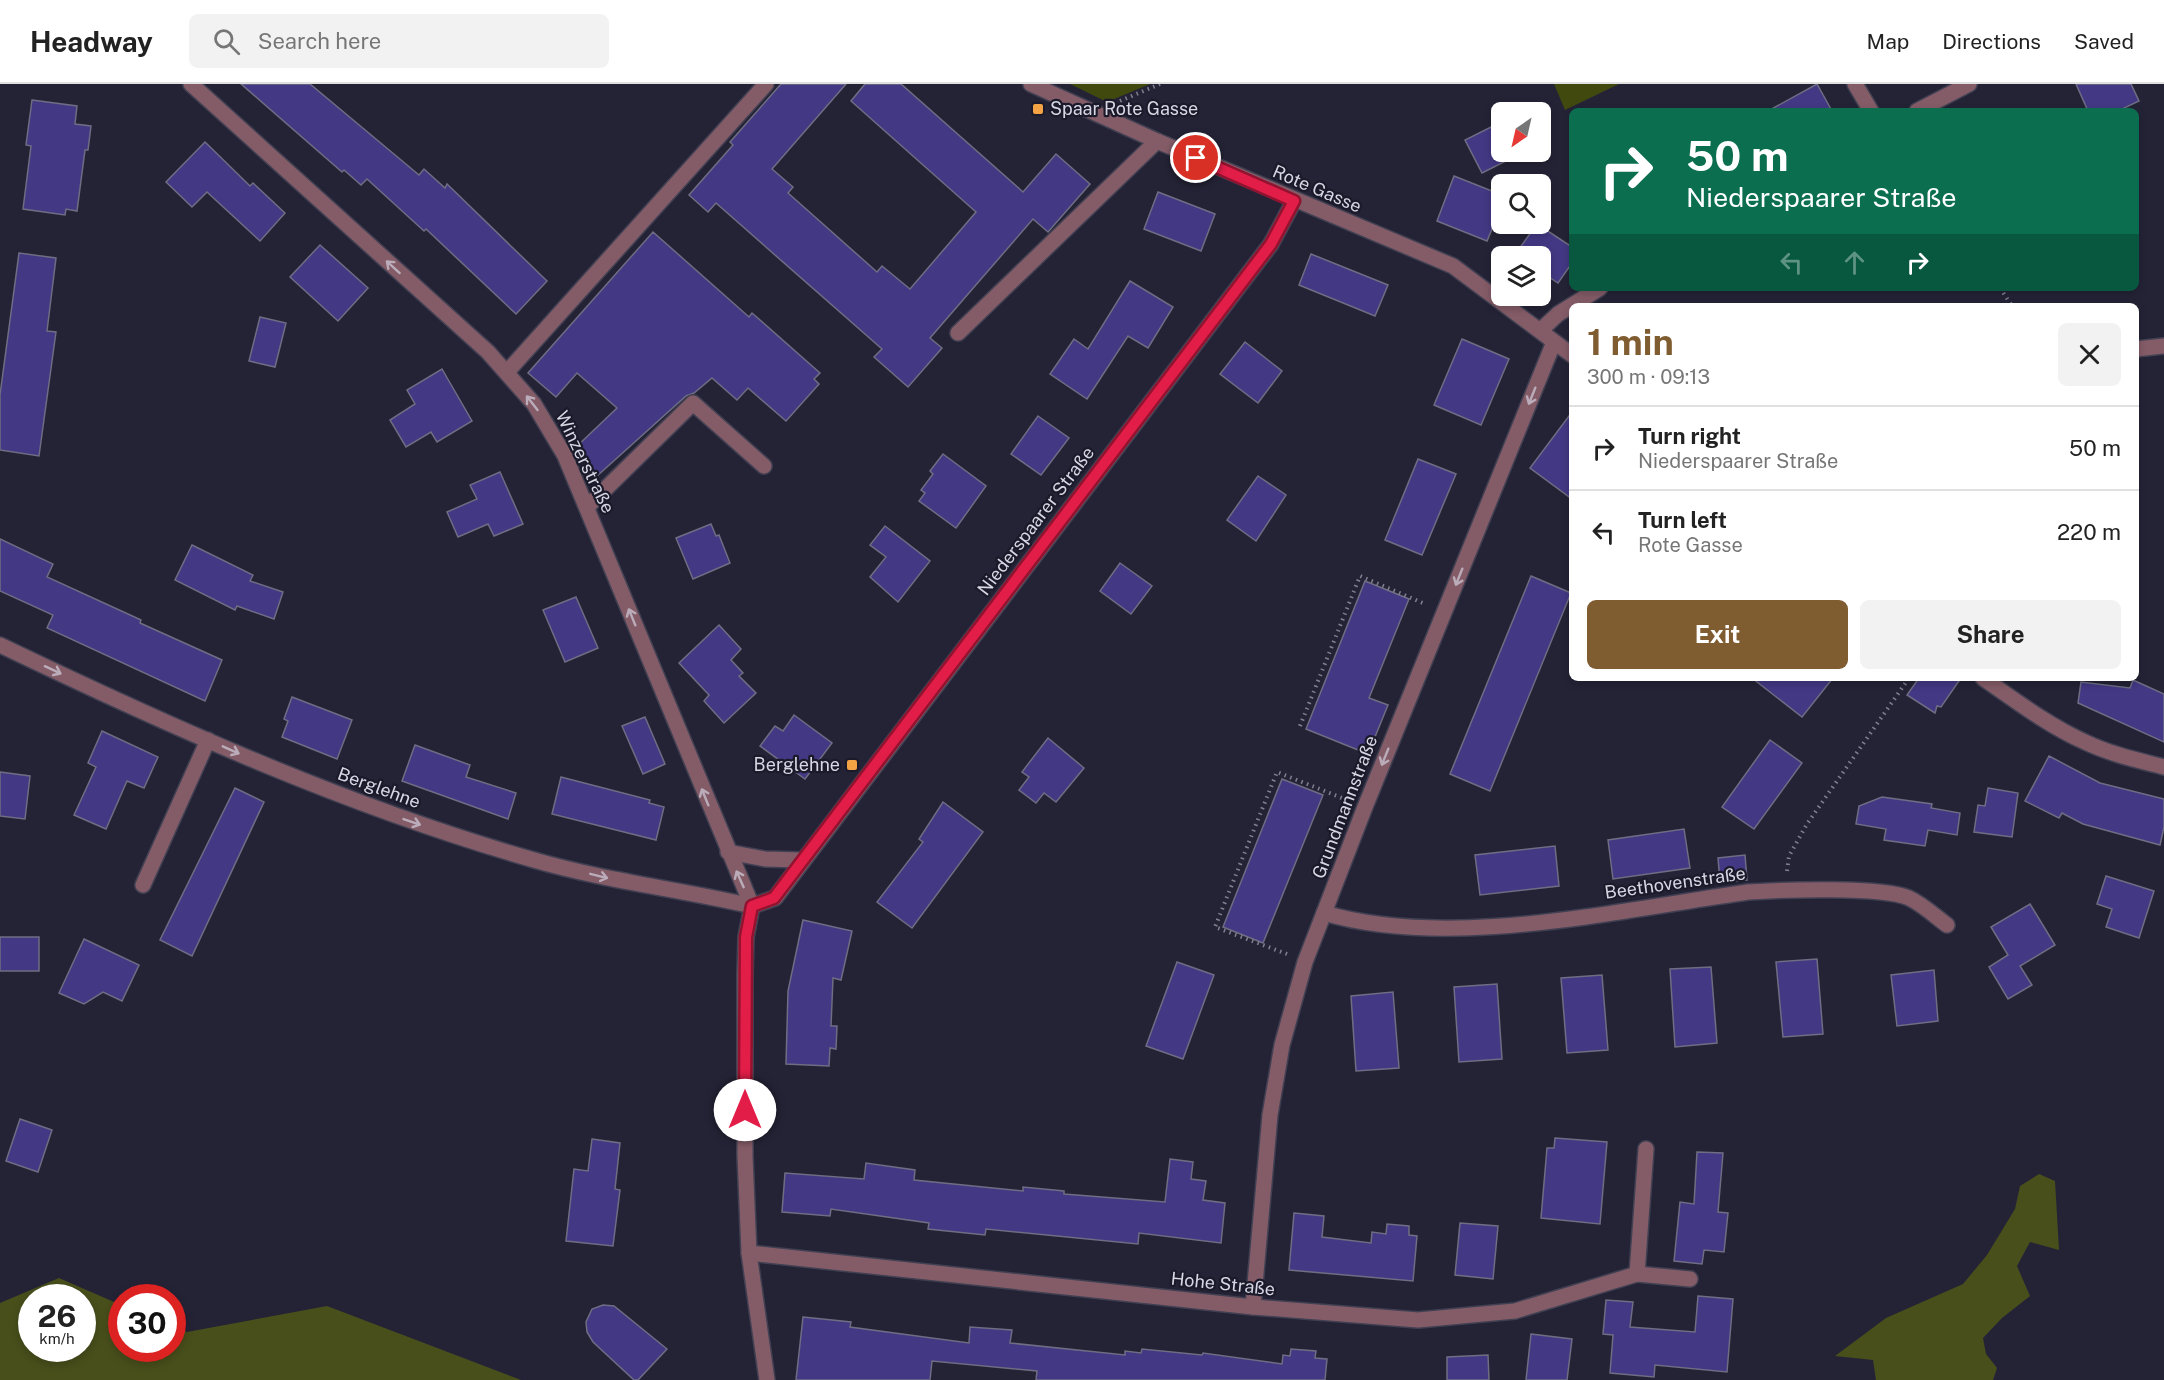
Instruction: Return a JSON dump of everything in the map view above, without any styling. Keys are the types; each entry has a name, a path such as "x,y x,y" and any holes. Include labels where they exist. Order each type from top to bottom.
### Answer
{"street":[{"name":"Winzerstraße","path":"191,84 507,372 552,430 587,507 752,906"},
{"path":"507,372 766,84"},
{"name":"Rote Gasse","path":"1030,84 1294,201 1453,267 1569,353"},
{"path":"1855,84 1869,108"},
{"path":"1923,108 1969,84"},
{"path":"958,333 1157,141"},
{"name":"Niederspaarer Straße","path":"752,906 774,898 1271,244 1294,201"},
{"path":"1576,303 1595,291"},
{"path":"1541,330 1569,307"},
{"name":"Grundmannstraße","path":"1252,1307 1269,1115 1282,1045 1305,962 1365,807 1554,342"},
{"path":"2139,348 2164,346"},
{"path":"587,507 693,403 764,466"},
{"name":"Berglehne","path":"0,645 208,740 361,804 535,861 621,882 752,906"},
{"path":"1988,681 2052,724 2085,742 2120,756 2164,767"},
{"path":"143,885 208,740"},
{"path":"728,852 765,859 801,860"},
{"name":"Beethovenstraße","path":"1324,913 1379,925 1446,928 1520,924 1748,892 1785,890 1887,893 1909,898 1947,925"},
{"path":"752,906 746,937 745,1156 749,1253 767,1380"},
{"path":"1637,1274 1646,1149"},
{"name":"Hohe Straße","path":"749,1253 1252,1307 1418,1320 1515,1311 1637,1274 1690,1279"}],"path":[{"path":"1104,118 1112,105 1160,84"},
{"path":"1300,726 1360,576 1445,613"},
{"path":"1785,890 1789,856 1807,824 1907,681"},
{"path":"1305,962 1215,927 1277,772 1365,807"}],"green space":[{"path":"1070,84 1150,84 1107,102"},
{"path":"1554,84 1619,84 1569,108 1565,110"},
{"path":"2039,1174 2055,1181 2059,1250 2030,1242 2017,1266 2030,1296 2002,1318 1983,1338 1986,1354 1997,1368 1993,1380 1876,1380 1873,1360 1835,1356 1886,1318 1963,1284 1987,1255 2015,1209 2020,1186"},
{"path":"59,1278 73,1284 45,1284"},
{"path":"96,1294 108,1299 108,1362 186,1362 186,1332 327,1306 521,1380 0,1380 0,1303 18,1295 18,1362 96,1362"}],"building":[{"path":"241,84 310,84 419,175 424,169 445,188 447,184 547,281 516,314 426,229 424,231 367,179 361,185 344,170 342,172"},
{"path":"781,84 846,84 772,169 793,187 788,193 877,272 882,266 910,289 976,212 851,101 865,84 901,84 1023,192 1056,154 1090,184 1048,232 1033,219 930,338 942,348 908,387 874,357 882,349 716,203 708,212 689,195 733,145 730,142"},
{"path":"1817,84 1830,108 1773,108"},
{"path":"2076,84 2131,84 2139,101 2124,108 2087,108"},
{"path":"32,100 77,106 75,124 91,126 88,150 85,150 77,211 66,209 65,215 23,209 31,146 26,145"},
{"path":"1491,127 1491,162 1504,162 1482,173 1465,140"},
{"path":"205,142 250,186 253,183 285,213 260,241 207,192 192,207 166,182"},
{"path":"1454,176 1491,191 1491,231 1487,241 1437,221"},
{"path":"1158,192 1215,214 1201,251 1144,229"},
{"path":"653,232 749,317 752,313 820,373 814,379 819,384 786,421 748,388 737,400 712,378 694,393 686,396 597,476 574,449 617,408 577,373 556,397 528,373"},
{"path":"1551,233 1569,245 1569,267 1558,283 1551,278 1551,246 1521,246 1530,234"},
{"path":"320,245 368,288 338,321 290,277"},
{"path":"19,253 56,258 47,331 56,332 39,456 0,450 0,395"},
{"path":"1311,254 1388,285 1375,316 1299,285"},
{"path":"1130,281 1173,307 1148,348 1128,336 1087,399 1050,374 1074,339 1088,349"},
{"path":"260,317 286,323 275,367 249,361"},
{"path":"1462,339 1509,359 1481,425 1434,405"},
{"path":"1245,342 1282,371 1258,403 1220,374"},
{"path":"442,369 472,421 437,442 431,432 406,447 390,420 415,404 407,390"},
{"path":"1038,416 1069,438 1041,475 1011,454"},
{"path":"1569,416 1569,497 1530,468"},
{"path":"943,454 986,486 956,528 919,501 925,493 921,490 933,474 930,471"},
{"path":"1418,459 1456,474 1422,555 1385,540"},
{"path":"500,472 523,524 494,536 488,524 458,537 447,512 477,499 470,485"},
{"path":"1258,476 1286,495 1256,541 1227,520"},
{"path":"711,524 716,536 719,535 730,563 693,579 676,538"},
{"path":"885,526 930,561 898,602 870,577 886,557 870,545"},
{"path":"0,539 53,564 47,577 222,660 205,701 47,628 53,615 0,591"},
{"path":"192,545 253,575 250,581 283,592 274,619 237,606 235,610 175,580"},
{"path":"1120,563 1152,586 1131,614 1100,591"},
{"path":"1531,576 1569,592 1569,598 1490,791 1450,774"},
{"path":"1365,581 1409,599 1369,698 1388,705 1368,754 1306,729"},
{"path":"576,597 598,648 565,662 543,610"},
{"path":"719,625 741,649 731,660 743,673 739,676 756,693 724,723 704,701 709,695 679,663"},
{"path":"1756,681 1831,681 1802,717"},
{"path":"1917,681 1959,681 1941,707 1937,706 1935,713 1907,695"},
{"path":"2133,681 2135,681 2164,694 2164,742 2078,703 2081,682 2130,688"},
{"path":"292,697 352,720 337,759 282,737 288,721 284,719"},
{"path":"794,715 832,743 805,779 760,746 775,726 783,731"},
{"path":"645,717 665,764 643,774 622,726"},
{"path":"102,731 158,757 144,788 127,781 106,829 74,815 96,767 88,763"},
{"path":"1048,738 1084,768 1056,802 1044,793 1036,803 1019,790 1029,777 1022,772"},
{"path":"1770,740 1802,763 1754,829 1722,807"},
{"path":"415,745 470,765 466,777 516,793 508,819 402,781"},
{"path":"2049,756 2100,783 2164,799 2164,827 2160,845 2083,824 2062,813 2059,818 2025,801"},
{"path":"0,772 30,776 25,819 0,816"},
{"path":"561,777 650,800 649,803 664,807 656,840 552,814"},
{"path":"1282,779 1323,795 1263,943 1223,927"},
{"path":"235,788 264,802 192,956 160,940"},
{"path":"1988,788 2018,793 2012,837 1974,832 1978,805 1985,806"},
{"path":"1882,797 1932,804 1931,808 1960,813 1957,835 1928,830 1925,846 1884,840 1886,829 1856,824 1859,806"},
{"path":"943,802 983,832 912,928 877,902 923,842 919,839"},
{"path":"1684,829 1690,868 1613,879 1608,840"},
{"path":"1555,846 1559,886 1480,895 1475,855"},
{"path":"1745,855 1747,880 1720,882 1718,858"},
{"path":"2106,876 2154,891 2139,938 2106,927 2112,909 2097,904"},
{"path":"2030,904 2055,945 2020,966 2032,985 2008,999 1989,967 2008,955 1991,927"},
{"path":"803,920 852,931 841,980 833,978 831,1026 837,1026 836,1049 830,1048 829,1066 786,1064 788,991"},
{"path":"0,937 39,937 39,971 0,971"},
{"path":"84,939 139,965 122,1001 103,992 84,1004 59,993"},
{"path":"1817,959 1823,1034 1783,1037 1776,962"},
{"path":"1177,962 1214,975 1183,1059 1146,1046"},
{"path":"1711,967 1717,1043 1675,1047 1670,969"},
{"path":"1934,970 1938,1021 1897,1026 1891,975"},
{"path":"1602,975 1608,1050 1567,1053 1561,978"},
{"path":"1497,984 1502,1059 1459,1062 1454,987"},
{"path":"1393,992 1399,1068 1356,1071 1351,996"},
{"path":"20,1119 52,1130 38,1172 6,1161"},
{"path":"1555,1138 1607,1142 1600,1224 1541,1218 1547,1148 1554,1148"},
{"path":"592,1139 620,1143 615,1189 620,1190 613,1246 566,1241 574,1169 588,1171"},
{"path":"1697,1152 1723,1153 1718,1212 1728,1213 1724,1252 1704,1250 1702,1264 1674,1261 1680,1202 1694,1204"},
{"path":"1170,1159 1193,1162 1191,1179 1206,1181 1203,1200 1225,1203 1221,1243 1139,1233 1138,1244 986,1229 985,1235 928,1229 929,1223 831,1209 830,1216 782,1212 785,1173 864,1179 866,1163 915,1170 914,1180 1023,1191 1023,1187 1064,1191 1064,1194 1165,1202"},
{"path":"1294,1213 1324,1216 1322,1237 1371,1243 1372,1232 1386,1234 1387,1224 1409,1226 1409,1235 1417,1236 1413,1281 1289,1270"},
{"path":"1460,1223 1498,1226 1493,1279 1455,1275"},
{"path":"1698,1296 1733,1299 1727,1372 1655,1365 1654,1377 1610,1373 1613,1335 1603,1334 1606,1300 1633,1302 1630,1327 1695,1332"},
{"path":"603,1305 614,1306 667,1349 638,1380 634,1380 593,1342 587,1332 586,1322 592,1309"},
{"path":"803,1317 851,1322 850,1327 969,1343 970,1327 1012,1330 1010,1343 1125,1355 1125,1351 1141,1353 1142,1349 1202,1355 1203,1353 1282,1364 1283,1355 1290,1356 1291,1349 1316,1351 1315,1358 1327,1359 1325,1380 1036,1380 1037,1371 932,1361 930,1380 796,1380"},
{"path":"1531,1334 1572,1339 1567,1380 1526,1380"},
{"path":"1488,1355 1489,1380 1447,1380 1447,1357"}],"place":[{"name":"Spaar Rote Gasse","path":"1038,109"},
{"name":"Berglehne","path":"852,765"}],"route":[{"path":"745,1110 746,937 752,906 774,898 1271,244 1294,201 1196,158"}]}
